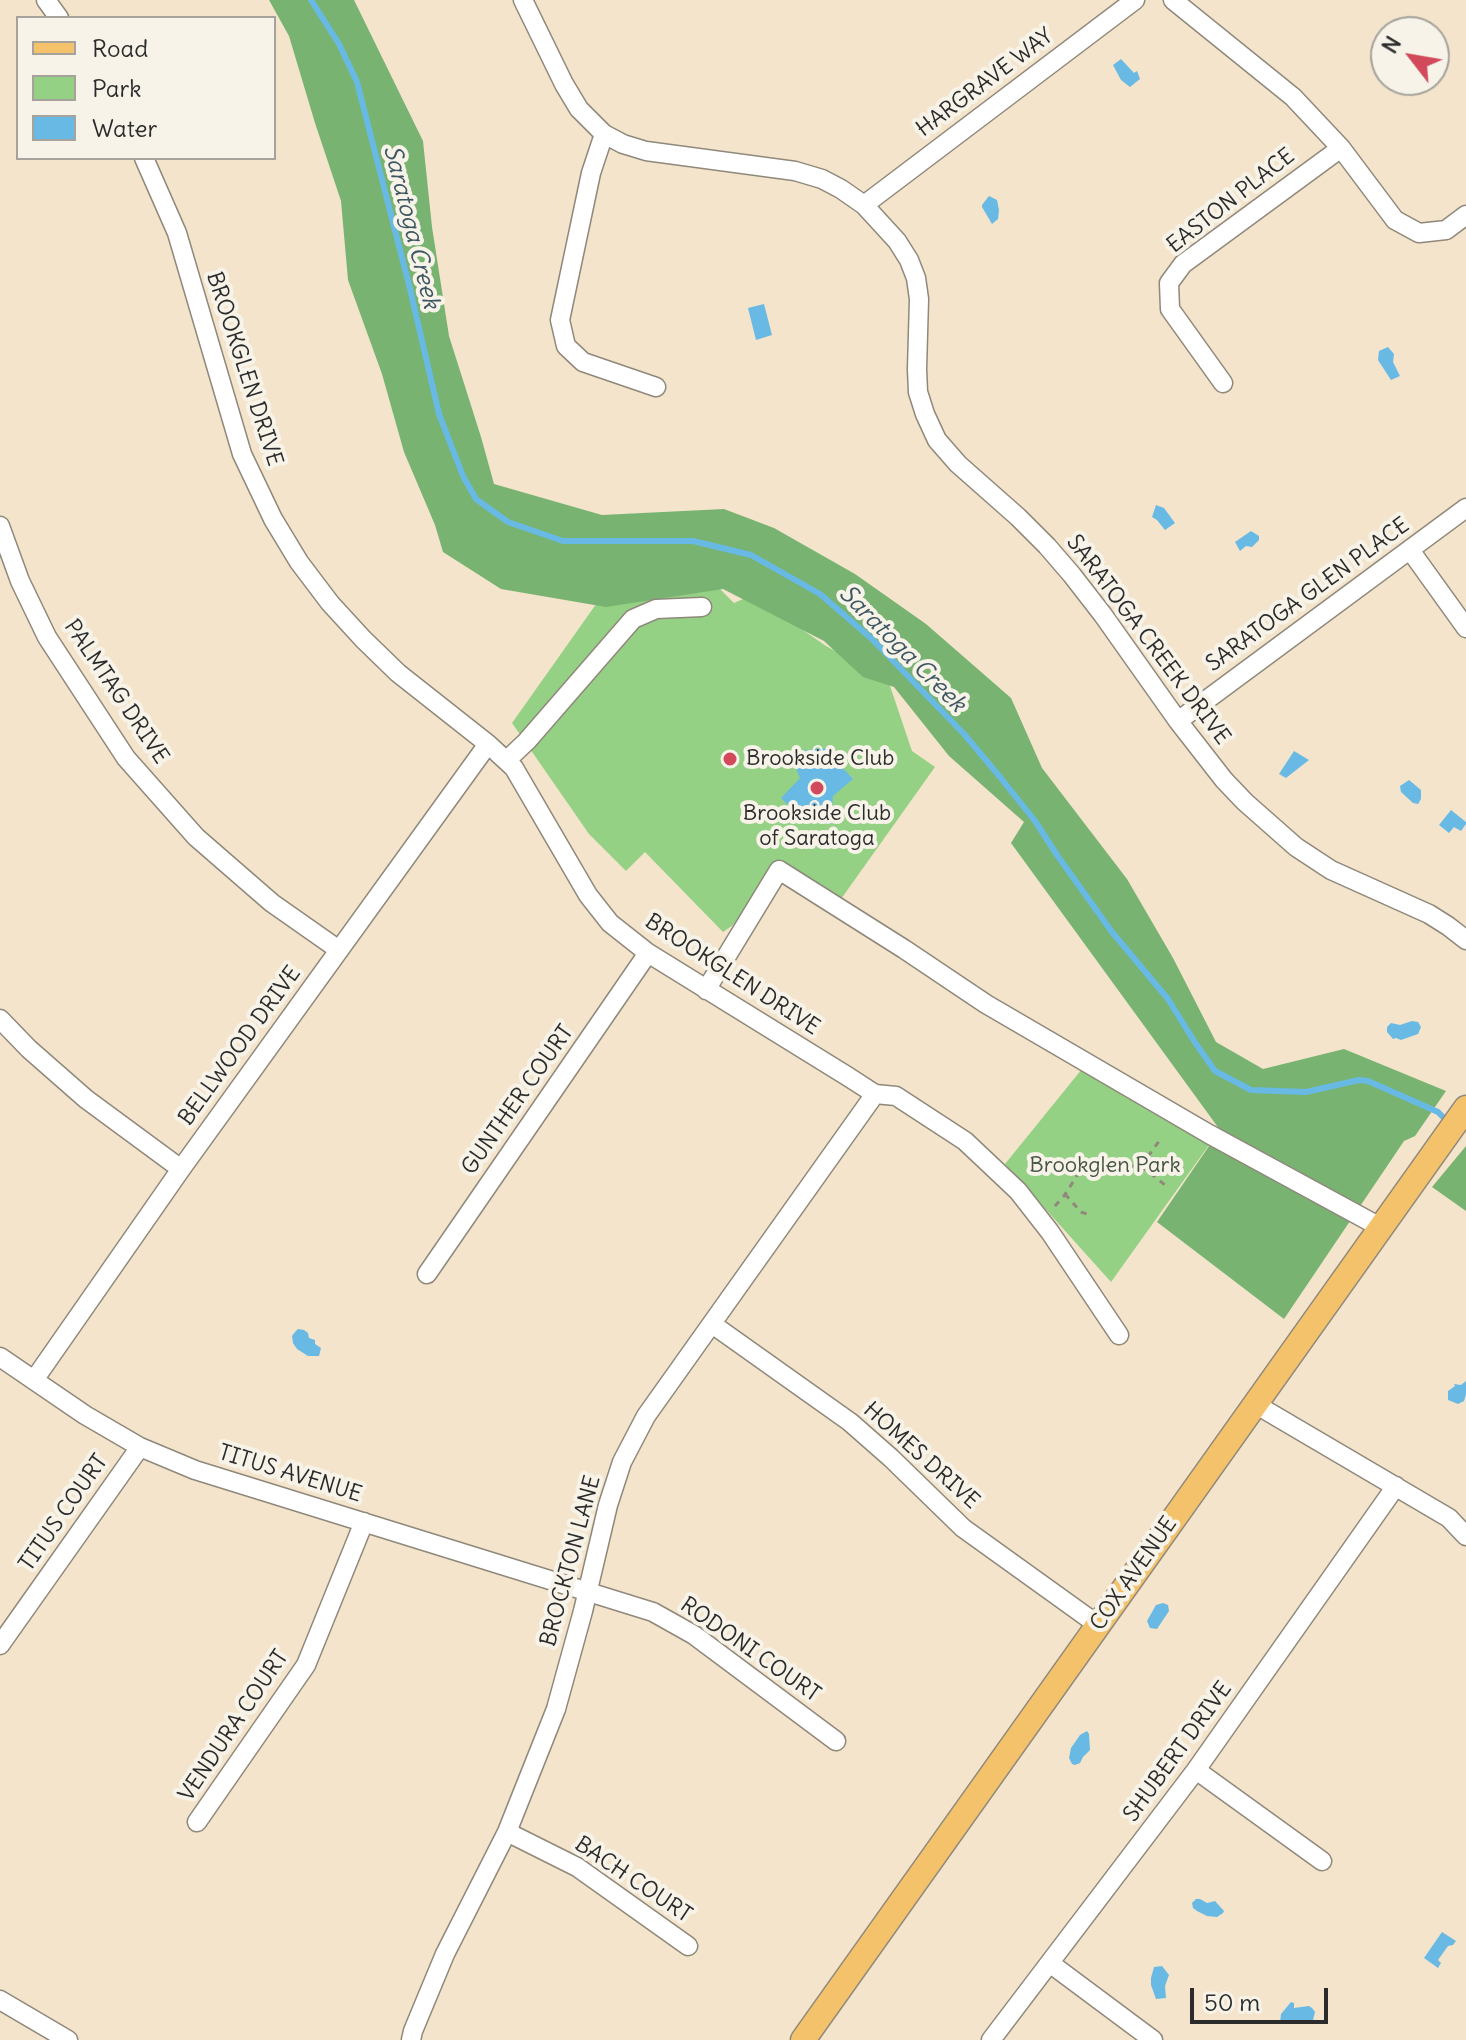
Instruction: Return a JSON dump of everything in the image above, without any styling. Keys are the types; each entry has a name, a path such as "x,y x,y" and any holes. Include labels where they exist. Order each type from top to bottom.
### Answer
{"main road":[{"name":"COX AVENUE","path":"803,2040 1464,1111"}],"street":[{"name":"SARATOGA CREEK DRIVE","path":"523,0 579,109 604,134 646,151 795,171 822,179 864,205 897,241 916,278 919,299 918,392 937,440 958,464 1047,546 1103,615 1178,721 1245,802 1296,847 1331,870 1429,914 1466,940"},
{"name":"HARGRAVE WAY","path":"864,205 1135,0"},
{"path":"1173,0 1293,97 1341,148 1395,220 1419,233 1446,230 1466,215"},
{"path":"604,134 591,173 560,320 566,346 583,362 656,387"},
{"name":"EASTON PLACE","path":"1223,383 1170,309 1169,283 1183,264 1341,148"},
{"name":"BROOKGLEN DRIVE","path":"145,160 177,233 242,454 273,519 299,562 330,603 398,673 507,760 588,895 610,923 648,953 875,1094 896,1096 965,1141 1018,1191 1119,1335"},
{"name":"SARATOGA GLEN PLACE","path":"1178,721 1466,508"},
{"name":"PALMTAG DRIVE","path":"0,526 20,581 47,637 126,758 196,837 272,903 339,950"},
{"path":"1410,550 1466,628"},
{"path":"507,760 633,619 656,609 702,607"},
{"name":"BELLWOOD DRIVE","path":"34,1380 181,1169 488,744"},
{"path":"706,990 779,870 986,1004 1209,1134 1380,1227"},
{"name":"GUNTHER COURT","path":"427,1274 648,953"},
{"path":"0,1019 86,1099 181,1169"},
{"name":"BROCKTON LANE","path":"411,2040 445,1954 507,1832 556,1709 608,1505 622,1462 646,1416 875,1094"},
{"name":"HOMES DRIVE","path":"712,1324 850,1422 963,1528 1098,1625"},
{"name":"TITUS AVENUE","path":"0,1357 85,1415 140,1447 195,1470 587,1591"},
{"path":"1255,1404 1449,1518 1466,1536"},
{"name":"TITUS COURT","path":"0,1645 140,1447"},
{"name":"SHUBERT DRIVE","path":"991,2040 1196,1770 1396,1486"},
{"name":"VENDURA COURT","path":"197,1822 306,1665 364,1522"},
{"name":"RODONI COURT","path":"587,1591 653,1612 694,1635 836,1741"},
{"path":"1196,1770 1322,1861"},
{"name":"BACH COURT","path":"507,1832 577,1867 688,1946"},
{"path":"1051,1964 1153,2040"},
{"path":"0,2000 68,2040"}],"path":[{"path":"1141,1166 1162,1137"},
{"path":"1038,1217 1055,1205 1080,1171 1098,1160 1141,1166 1165,1185"},
{"path":"1065,1194 1081,1212 1087,1214"}],"green space":[{"path":"269,0 354,0 423,141 432,227 449,336 494,484 602,515 724,509 774,528 855,574 926,624 1011,698 1042,768 1127,879 1173,958 1216,1042 1263,1069 1344,1049 1446,1091 1415,1136 1404,1141 1284,1319 1157,1222 1220,1130 1011,843 1024,822 949,756 894,687 863,677 824,641 723,589 606,607 501,589 443,552 404,452 382,374 348,280 341,201 289,36"},
{"name":"Brookside Club","path":"719,588 734,603 752,595 826,646 888,680 912,751 935,767 841,899 782,862 733,925 723,932 645,852 626,871 589,834 512,723 599,600"},
{"name":"Brookglen Park","path":"1082,1069 1209,1145 1111,1282 1005,1164"},
{"path":"1466,1146 1466,1211 1432,1187"}],"water":[{"path":"1121,59 1134,73 1137,71 1140,79 1130,87 1121,80 1113,65"},
{"path":"989,196 997,200 999,210 998,219 992,224 982,207"},
{"path":"764,304 772,335 756,340 748,308"},
{"path":"1388,347 1394,354 1393,362 1400,376 1391,380 1378,360 1379,351"},
{"path":"1156,505 1164,508 1175,523 1165,530 1152,517"},
{"path":"1251,531 1259,536 1259,540 1252,547 1246,546 1240,551 1235,542"},
{"name":"Brookside Club of Saratoga","path":"824,748 853,779 833,796 831,824 806,822 781,798 800,778 795,766 801,751"},
{"path":"1294,751 1309,760 1286,778 1279,774"},
{"path":"1409,780 1421,790 1418,804 1401,792 1400,786"},
{"path":"1451,810 1466,822 1461,831 1454,827 1449,833 1439,825"},
{"path":"1418,1022 1421,1027 1418,1034 1401,1040 1393,1039 1387,1032 1391,1023 1400,1025"},
{"path":"298,1329 304,1330 309,1338 315,1340 321,1348 319,1356 308,1356 297,1349 292,1336"},
{"path":"1466,1381 1464,1401 1458,1404 1448,1400 1448,1391 1454,1384 1461,1385"},
{"path":"1156,1605 1168,1605 1169,1611 1157,1629 1150,1628 1147,1621"},
{"path":"1087,1731 1090,1750 1080,1763 1072,1764 1069,1758 1071,1748"},
{"path":"1200,1899 1207,1903 1215,1901 1223,1913 1217,1917 1197,1911 1192,1903"},
{"path":"1442,1932 1456,1941 1438,1960 1441,1963 1438,1968 1424,1958"},
{"path":"1162,1966 1169,1975 1165,1986 1166,1998 1156,1999 1151,1978 1154,1967"},
{"path":"1291,2002 1294,2008 1312,2008 1315,2012 1313,2020 1307,2023 1280,2023 1281,2014"}],"waterway":[{"name":"Saratoga Creek","path":"311,0 339,44 357,82 439,414 463,476 476,499 508,522 563,541 693,541 751,555 820,594 872,639 964,734 1000,777 1035,821 1112,932 1168,999 1215,1071 1251,1090 1306,1092 1359,1080 1368,1081 1438,1112 1449,1123"}],"place":[{"name":"Brookside Club","path":"730,759"},
{"name":"Brookside Club of Saratoga","path":"817,788"}]}
